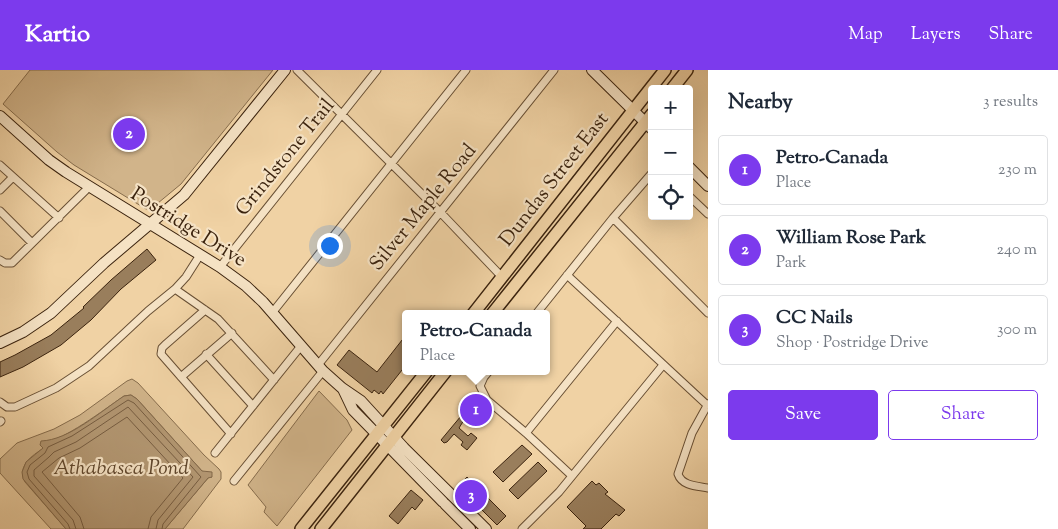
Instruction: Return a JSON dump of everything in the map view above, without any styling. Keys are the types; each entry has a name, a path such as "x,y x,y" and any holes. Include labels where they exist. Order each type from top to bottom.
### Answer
{"main road":[{"name":"Dundas Street East","path":"475,310 665,70"},
{"path":"675,85 687,70"},
{"name":"Dundas Street East","path":"495,310 648,123"},
{"path":"301,529 424,375"},
{"path":"321,529 443,375"}],"street":[{"path":"0,343 44,319 104,263 191,188 285,70"},
{"path":"297,70 441,213 502,277"},
{"name":"Grindstone Trail","path":"220,267 377,70"},
{"path":"272,313 466,70"},
{"name":"Silver Maple Road","path":"234,480 554,70"},
{"path":"592,70 634,111 648,121"},
{"name":"Postridge Drive","path":"0,116 49,160 89,187 220,267 246,286 320,368 342,388 353,410 380,430 486,529"},
{"path":"0,165 59,218"},
{"path":"693,171 708,186"},
{"path":"539,310 650,175"},
{"path":"0,190 13,177"},
{"path":"0,260 5,264 12,263 89,187"},
{"path":"693,200 708,214"},
{"path":"0,211 32,243"},
{"path":"613,218 708,313"},
{"path":"0,402 7,407 15,407 44,395 89,366 148,311 175,289 186,277 200,255"},
{"path":"567,275 708,405 692,433 678,474 685,483 708,488"},
{"path":"175,289 218,319 274,380"},
{"path":"205,310 171,338 160,351 162,357 230,434"},
{"path":"526,433 617,321"},
{"path":"181,377 232,333"},
{"path":"215,453 301,346"},
{"path":"206,354 253,406"},
{"path":"522,529 559,492 663,365"},
{"path":"486,375 480,386 486,400 526,433 572,476"},
{"name":"Postridge Drive","path":"391,441 444,503 470,529"}],"shaded area":[{"path":"30,70 273,70 181,184 152,208 146,209 74,165 3,104"},
{"path":"132,379 138,383 219,469 221,479 183,529 165,529 209,477 212,477 202,471 137,399 131,395 124,396 72,431 51,441 44,441 44,448 34,454 24,466 23,476 25,482 66,529 51,529 0,473 0,459 17,443 54,429 80,415"},
{"path":"319,391 347,420 352,430 277,526 264,512 266,507 248,485"}],"water":[{"name":"Athabasca Pond","path":"131,395 137,399 202,471 212,472 212,477 208,478 165,529 66,529 23,479 22,472 26,462 43,448 40,445 41,441 73,431 124,396"}],"building":[{"path":"147,249 156,260 121,289 91,320 61,345 23,367 0,377 0,362 51,335 84,308 111,280"},
{"path":"402,340 402,370 383,394 381,391 379,394 374,390 372,393 337,365 349,350 377,372"},
{"path":"473,402 485,412 480,418 468,408"},
{"path":"461,416 464,417 464,420 459,428 468,436 471,433 477,438 467,450 461,445 463,442 454,434 447,442 444,443 441,440"},
{"path":"522,445 532,454 503,482 493,472"},
{"path":"538,462 547,471 518,499 509,490"},
{"path":"467,477 506,516 497,525 458,486"},
{"path":"592,481 596,485 599,483 608,492 605,494 625,510 619,516 616,514 601,529 583,529 586,526 567,507"},
{"path":"411,490 423,500 415,510 412,507 398,524 389,516"}],"place":[{"name":"William Rose Park","path":"129,134"},
{"name":"Petro-Canada","path":"476,410"},
{"name":"CC Nails","path":"471,496"}]}
